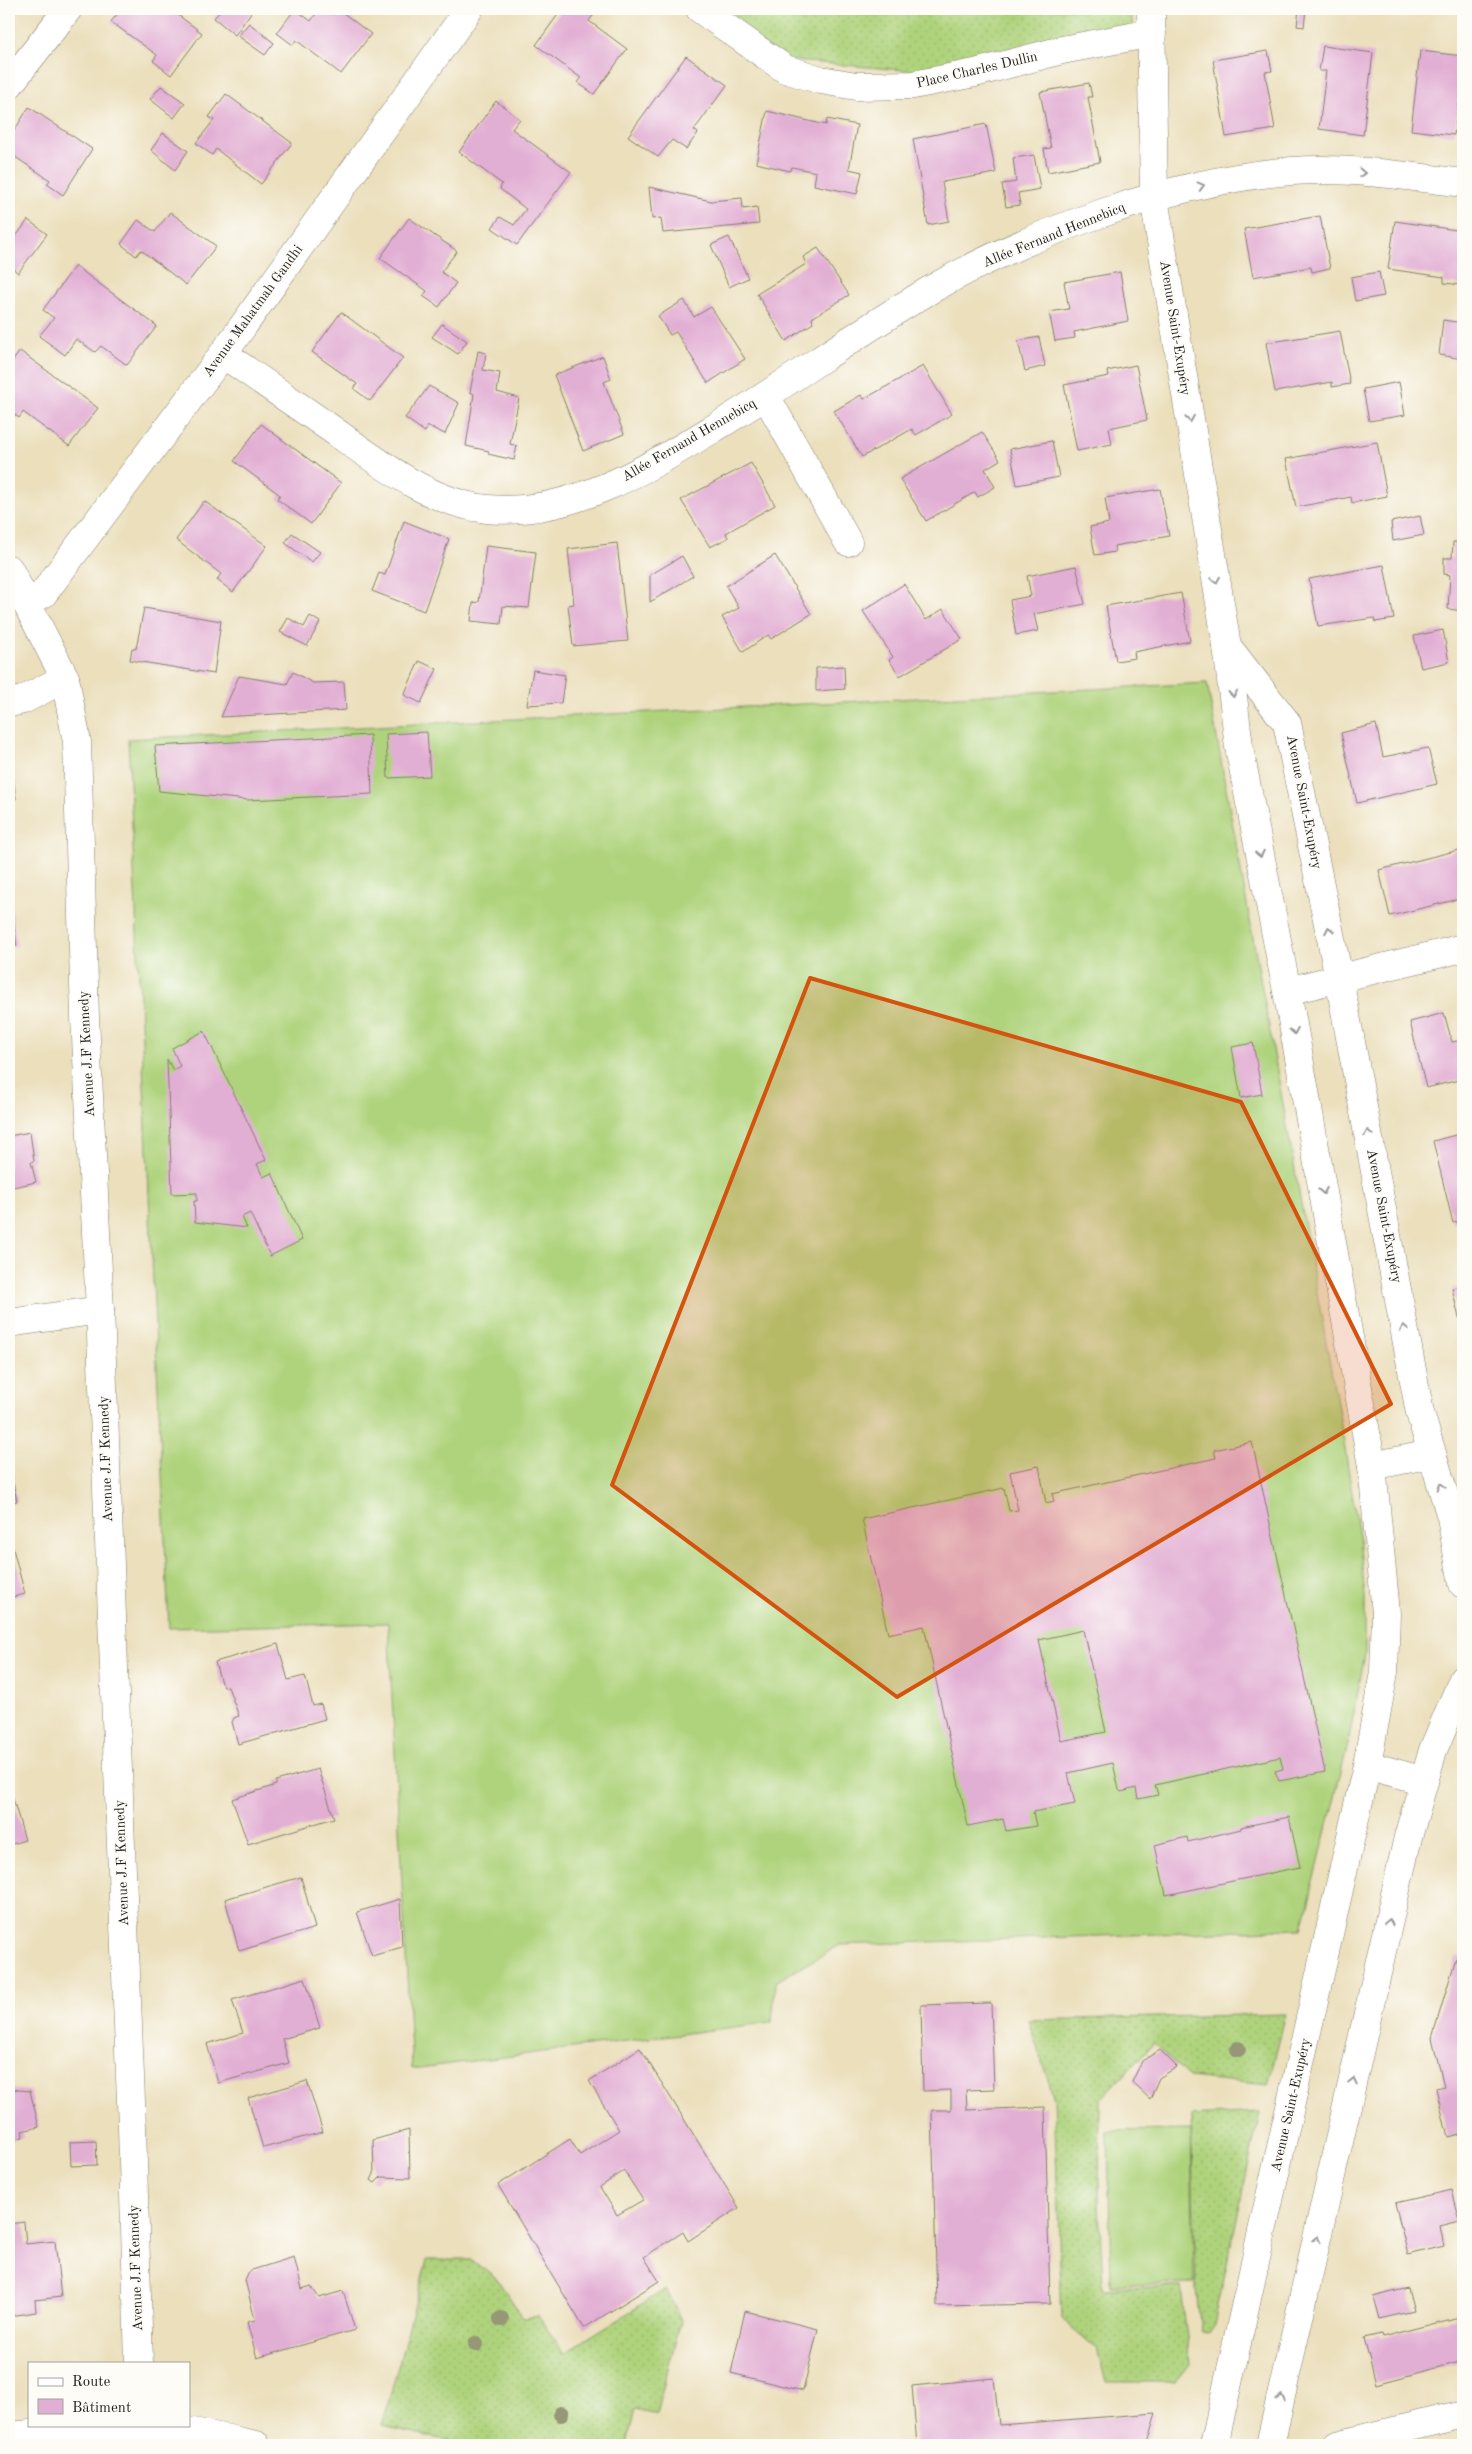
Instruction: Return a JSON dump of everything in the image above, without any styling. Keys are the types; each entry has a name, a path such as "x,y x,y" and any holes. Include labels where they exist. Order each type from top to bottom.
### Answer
{"street":[{"path":"9,85 68,9"},
{"name":"Avenue Mahatmah Gandhi","path":"26,603 43,594 223,354 469,9"},
{"name":"Place Charles Dullin","path":"700,9 785,69 821,80 856,86 912,85 975,72 1062,50 1152,21"},
{"name":"Avenue Saint-Exupéry","path":"1152,21 1154,198 1227,646 1239,747 1287,991 1372,1466 1386,1614 1384,1672 1367,1765 1214,2445"},
{"name":"Allée Fernand Hennebicq","path":"223,354 386,467 438,496 462,504 488,509 524,509 556,504 604,488 680,449 766,396 928,291 970,268 1022,244 1079,222 1154,198 1212,183 1293,171 1406,175 1463,183"},
{"path":"766,396 848,542"},
{"name":"Avenue J.F Kennedy","path":"9,569 65,678 77,742 85,1018 100,1310 132,2127 139,2362"},
{"name":"Avenue Saint-Exupéry","path":"1227,646 1288,723 1339,978 1420,1413 1451,1517 1463,1584"},
{"path":"9,703 23,700 65,678"},
{"path":"1287,991 1463,948"},
{"path":"9,1323 100,1310"},
{"path":"1372,1466 1431,1454"},
{"path":"1270,2445 1406,1846 1433,1750 1463,1679"},
{"path":"1367,1765 1424,1781"},
{"path":"1337,2445 1463,2414"},
{"path":"9,2436 60,2431 140,2432 217,2436 256,2445"}],"highlighted area":[{"path":"810,978 1241,1102 1391,1404 897,1697 612,1485"}],"green space":[{"path":"710,9 1131,9 1133,32 914,71 785,60"},
{"path":"1207,683 1342,1431 1359,1536 1365,1597 1365,1654 1348,1744 1302,1929 840,1945 775,1982 772,2022 412,2069 388,1623 169,1628 128,739"},
{"path":"1286,2014 1268,2085 1189,2077 1154,2043 1100,2100 1099,2204 1103,2288 1181,2287 1190,2363 1175,2382 1106,2382 1097,2349 1062,2319 1054,2098 1028,2020"},
{"path":"1260,2112 1214,2324 1208,2333 1201,2332 1196,2289 1191,2116"},
{"path":"1191,2130 1194,2284 1111,2285 1108,2131"},
{"path":"427,2260 472,2260 499,2281 523,2318 538,2316 564,2353 666,2289 681,2320 656,2414 635,2409 627,2445 469,2445 382,2426"}],"building":[{"path":"121,9 170,9 202,33 171,75 153,61 157,55 111,22"},
{"path":"222,9 249,9 252,11 235,35 214,18"},
{"path":"295,9 311,21 319,9 338,9 371,34 341,74 296,40 293,45 277,33"},
{"path":"562,9 598,9 589,21 627,49 594,94 578,83 581,78 536,45"},
{"path":"1299,9 1306,9 1304,27 1297,26"},
{"path":"249,23 274,43 265,55 238,36"},
{"path":"1323,46 1373,53 1363,135 1319,129 1326,71 1319,71"},
{"path":"1268,51 1272,71 1265,72 1275,129 1226,137 1213,60"},
{"path":"1420,51 1463,56 1463,79 1454,135 1411,130"},
{"path":"686,56 727,85 694,130 698,133 686,149 672,140 658,157 628,136"},
{"path":"1089,83 1092,97 1088,97 1100,162 1048,172 1044,149 1051,148 1040,92"},
{"path":"161,86 185,103 174,118 150,99"},
{"path":"226,94 292,143 261,184 216,149 212,155 196,143 214,120 209,117"},
{"path":"496,101 520,119 512,129 571,172 517,245 492,228 500,217 514,225 526,209 500,189 502,184 459,152"},
{"path":"29,107 92,149 63,195 47,184 50,180 9,153 9,139"},
{"path":"767,111 826,125 827,119 857,125 849,169 862,172 857,194 814,185 816,172 792,167 790,171 756,163"},
{"path":"986,124 996,173 942,182 949,221 928,225 913,139"},
{"path":"163,133 188,151 175,170 151,150"},
{"path":"1034,155 1040,189 1018,193 1020,205 1006,207 1002,184 1016,182 1013,158"},
{"path":"649,187 711,201 742,198 743,209 757,207 759,224 663,233 661,218 652,219"},
{"path":"170,212 216,246 186,285 141,250 136,256 121,244 138,220 155,232"},
{"path":"1320,216 1330,268 1312,272 1311,267 1253,277 1244,229"},
{"path":"409,218 457,251 441,272 456,283 439,307 423,296 427,291 380,258"},
{"path":"28,220 47,234 18,273 9,265 9,246"},
{"path":"1395,221 1463,231 1463,285 1444,283 1444,277 1388,269"},
{"path":"729,237 748,278 729,287 711,245"},
{"path":"818,248 849,295 812,318 813,323 786,341 757,294 806,264 803,257"},
{"path":"75,266 157,326 127,365 101,346 95,352 76,339 65,355 39,336 54,318 43,310"},
{"path":"1120,272 1128,321 1074,332 1075,338 1055,341 1049,312 1069,309 1064,282"},
{"path":"1379,272 1384,296 1355,301 1351,277"},
{"path":"684,300 694,317 711,307 745,359 708,383 676,332 670,335 658,316"},
{"path":"341,312 403,358 370,401 354,389 357,384 312,352"},
{"path":"1443,320 1463,323 1463,359 1439,355"},
{"path":"442,324 467,341 458,354 432,337"},
{"path":"1340,331 1350,384 1332,387 1332,382 1275,392 1266,343"},
{"path":"1039,337 1045,366 1025,371 1018,341"},
{"path":"20,351 98,408 69,446 23,412 19,418 9,410 9,366"},
{"path":"478,351 486,353 483,370 500,373 497,392 519,398 510,444 517,446 514,460 488,454 489,451 466,446 474,394 470,392"},
{"path":"603,356 611,379 604,382 624,434 583,451 554,375"},
{"path":"1136,365 1147,420 1109,428 1112,444 1077,451 1064,385 1109,376 1107,371"},
{"path":"923,366 952,414 916,435 912,429 862,457 834,411 861,395 864,399"},
{"path":"1399,382 1405,415 1369,421 1363,389"},
{"path":"429,386 459,403 445,434 428,426 425,432 405,418"},
{"path":"261,424 341,483 311,524 277,499 280,495 234,461"},
{"path":"982,432 1000,460 985,469 995,487 978,497 975,492 926,521 900,479"},
{"path":"1052,441 1059,477 1017,485 1010,449"},
{"path":"1377,442 1387,496 1352,503 1351,497 1296,507 1286,459"},
{"path":"751,463 775,505 726,533 728,538 710,547 681,500"},
{"path":"1160,489 1169,536 1114,546 1115,552 1095,555 1090,527 1109,523 1105,498"},
{"path":"204,501 267,546 233,592 217,580 221,574 176,540"},
{"path":"1420,516 1424,535 1393,541 1391,522"},
{"path":"404,521 449,539 424,611 372,591 379,573 385,575"},
{"path":"292,533 320,552 312,562 285,543"},
{"path":"1453,542 1463,542 1463,611 1448,609 1450,575 1444,574 1444,558 1452,558"},
{"path":"617,543 628,641 573,646 568,605 574,604 568,549"},
{"path":"486,546 536,552 529,608 503,606 501,624 471,621 473,603 479,602"},
{"path":"775,555 811,614 771,639 768,635 743,652 722,617 739,608 726,586"},
{"path":"682,556 693,576 650,602 650,575"},
{"path":"1384,565 1394,619 1375,622 1374,618 1318,626 1309,579"},
{"path":"1076,566 1085,604 1034,614 1038,631 1016,635 1010,600 1031,596 1027,576"},
{"path":"904,584 926,620 943,609 962,639 900,676 889,660 893,657 863,611"},
{"path":"1181,593 1190,641 1134,652 1135,658 1116,661 1106,606"},
{"path":"144,608 221,621 214,674 130,660 132,648 136,649"},
{"path":"310,616 320,622 307,646 280,632 288,618 304,627"},
{"path":"1443,630 1449,662 1421,668 1414,636"},
{"path":"419,661 437,669 421,703 404,695"},
{"path":"844,666 845,689 816,691 816,668"},
{"path":"533,670 565,675 561,703 527,705"},
{"path":"293,672 313,683 344,682 346,710 221,717 239,676 287,684"},
{"path":"1376,724 1383,757 1428,748 1437,784 1357,803 1341,733"},
{"path":"427,732 430,776 388,778 386,734"},
{"path":"370,735 372,794 248,800 159,791 155,746"},
{"path":"9,770 12,770 16,799 9,799"},
{"path":"1463,849 1463,898 1390,916 1379,870"},
{"path":"9,902 17,946 9,947"},
{"path":"1444,1013 1452,1042 1463,1040 1463,1079 1426,1088 1410,1022"},
{"path":"204,1031 266,1160 257,1164 263,1177 272,1173 302,1240 270,1256 250,1213 242,1217 247,1228 195,1222 194,1201 197,1201 197,1193 172,1194 167,1059 173,1070 180,1066 172,1048"},
{"path":"1253,1043 1262,1094 1241,1098 1232,1047"},
{"path":"30,1132 34,1161 31,1162 36,1182 9,1188 9,1136"},
{"path":"1463,1133 1463,1221 1453,1223 1433,1141"},
{"path":"1463,1286 1463,1317 1459,1318 1452,1288"},
{"path":"1252,1442 1325,1772 1279,1781 1275,1771 1283,1769 1280,1757 1155,1785 1158,1795 1138,1799 1136,1788 1121,1792 1119,1790 1113,1763 1068,1773 1075,1804 1033,1812 1036,1826 1006,1831 1003,1819 968,1826 924,1626 888,1634 862,1519 1004,1488 1009,1511 1018,1510 1010,1472 1039,1466 1046,1503 1054,1501 1052,1494 1216,1458 1214,1450","holes":["1083,1630 1106,1732 1061,1741 1039,1640"]},
{"path":"9,1463 13,1478 9,1479"},
{"path":"13,1483 17,1501 9,1503 9,1485"},
{"path":"9,1545 12,1545 25,1594 9,1598"},
{"path":"278,1644 288,1680 305,1676 313,1706 321,1704 325,1719 238,1744 232,1722 234,1718 239,1716 228,1687 221,1683 215,1662"},
{"path":"9,1680 15,1704 9,1706"},
{"path":"318,1769 334,1818 248,1844 232,1799 276,1785 276,1781"},
{"path":"9,1785 25,1840 9,1845"},
{"path":"1289,1817 1300,1867 1166,1895 1155,1845 1187,1837 1188,1842 1241,1829 1241,1827"},
{"path":"301,1877 315,1928 239,1951 225,1899"},
{"path":"400,1899 402,1947 372,1956 357,1912"},
{"path":"1463,1956 1463,2134 1448,2138 1436,2088 1444,2086 1432,2038 1456,1958"},
{"path":"305,1978 320,2028 282,2039 289,2063 218,2083 207,2044 243,2033 232,2000"},
{"path":"991,2003 994,2089 966,2090 967,2110 1045,2107 1050,2304 937,2306 932,2110 951,2110 951,2090 923,2091 921,2005"},
{"path":"640,2048 739,2208 688,2241 683,2232 644,2257 659,2281 584,2328 498,2185 570,2139 580,2155 619,2130 589,2081","holes":["624,2171 643,2200 617,2215 600,2187"]},
{"path":"1160,2050 1177,2067 1159,2078 1150,2099 1132,2082 1142,2061"},
{"path":"307,2081 323,2132 263,2148 248,2098"},
{"path":"9,2089 30,2091 39,2127 22,2131 23,2137 9,2141"},
{"path":"409,2130 410,2178 381,2177 375,2183 371,2180 374,2174 373,2140"},
{"path":"96,2141 97,2165 71,2166 70,2142"},
{"path":"1452,2190 1460,2221 1440,2226 1444,2246 1408,2255 1395,2203"},
{"path":"24,2222 26,2244 55,2241 61,2297 35,2300 36,2312 9,2316 9,2224"},
{"path":"294,2257 302,2289 311,2286 319,2298 343,2291 355,2330 257,2358 247,2322 255,2320 245,2280 249,2271"},
{"path":"1408,2288 1414,2311 1379,2319 1373,2297"},
{"path":"745,2311 818,2329 803,2391 731,2373"},
{"path":"1463,2316 1463,2361 1376,2384 1364,2338 1381,2334 1382,2337"},
{"path":"994,2378 999,2425 1156,2413 1146,2445 917,2445 912,2386"}]}
